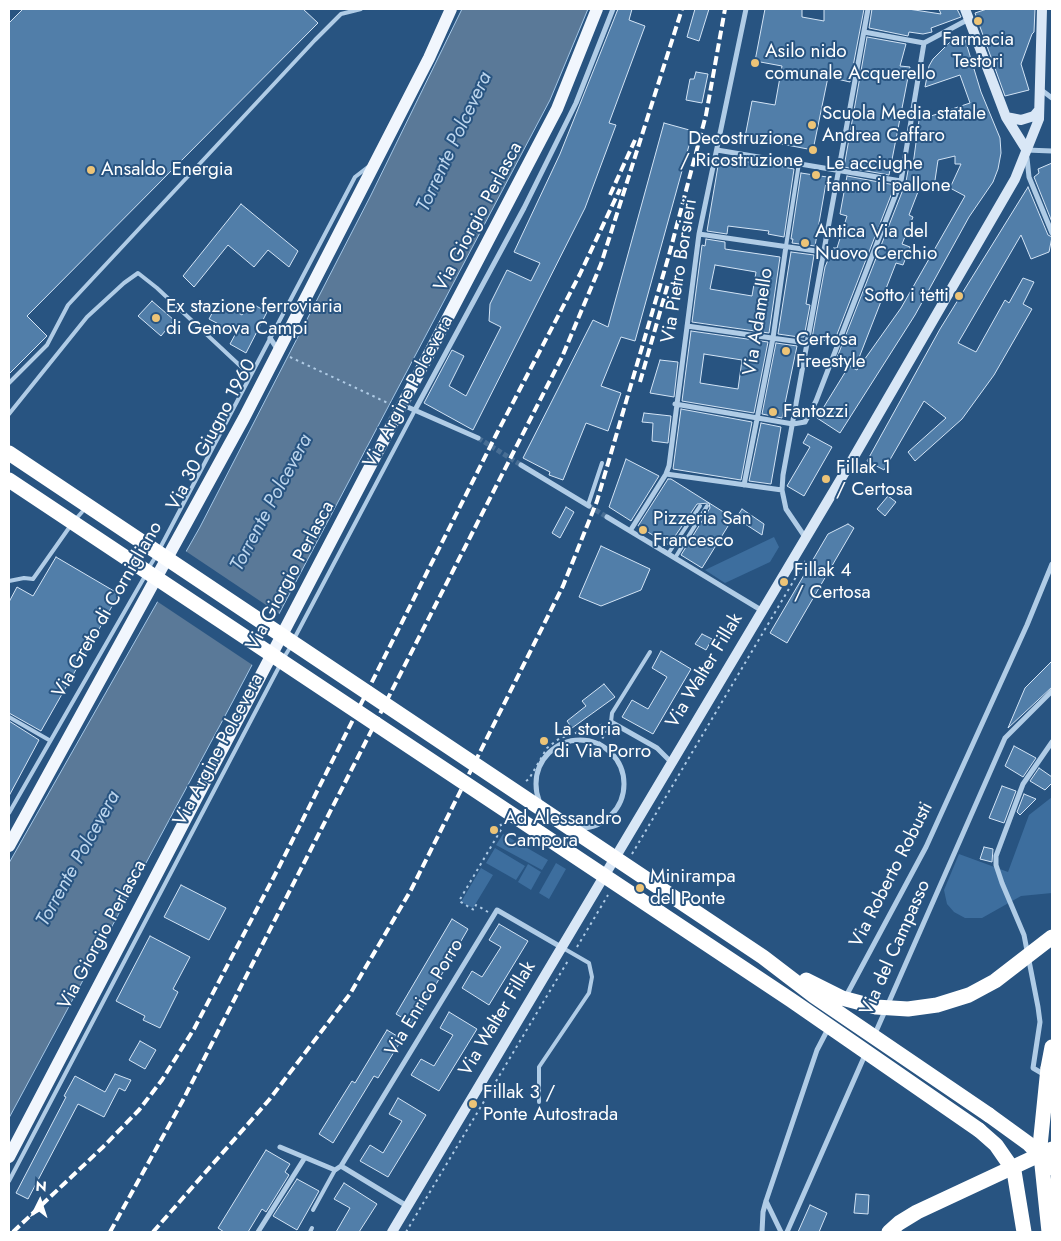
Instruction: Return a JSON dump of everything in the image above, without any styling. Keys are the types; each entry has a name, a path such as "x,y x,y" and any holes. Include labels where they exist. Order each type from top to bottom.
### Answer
{"highway":[{"path":"9,453 763,958 814,996 990,1115 1029,1144 1052,1168"},
{"path":"9,480 791,1000 979,1130 996,1145 1014,1171 1024,1232"},
{"path":"763,958 842,998 876,1007 908,1009 937,1005 982,989 1008,973 1052,937"},
{"path":"1049,1232 1040,1146 1042,1111 1050,1073 1052,1047"},
{"path":"889,1232 912,1214 1052,1149"}],"main road":[{"name":"Via 30 Giugno 1960","path":"9,846 244,418 282,353 376,160 429,58 451,9"},
{"name":"Via Giorgio Perlasca","path":"9,1157 397,405 557,108 597,9"},
{"path":"965,9 1006,117 1026,149"},
{"name":"Via Walter Fillak","path":"392,1232 762,610 1015,179 1035,130 1039,110 1042,9"},
{"path":"1006,117 1021,120 1034,116 1039,110"}],"street":[{"name":"Via Argine Polcevera","path":"415,410 524,208 572,112 613,9"},
{"name":"Via Pietro Borsieri","path":"630,531 666,474 699,234 746,9"},
{"path":"805,537 786,509 782,490 837,171 868,9"},
{"path":"864,32 924,43 969,19"},
{"path":"676,404 757,416 793,424 805,422 816,400 901,181 924,43"},
{"path":"1039,89 1052,98"},
{"path":"1052,151 1026,149 1029,177 1052,233"},
{"path":"717,150 901,181"},
{"path":"699,234 823,252"},
{"name":"Via Adamello","path":"744,485 773,338 786,246"},
{"path":"687,326 807,343"},
{"path":"270,338 282,353"},
{"path":"397,405 415,410 478,438"},
{"path":"521,465 588,505"},
{"path":"666,474 782,490"},
{"path":"608,517 762,610"},
{"name":"Via Roberto Robusti","path":"836,1016 926,847 1027,625 1052,564"},
{"name":"Via del Campasso","path":"788,1232 1004,738 1052,691"},
{"path":"611,722 657,748 671,762"},
{"path":"582,740 599,744 618,760 623,773 625,787 622,800 615,812 605,822 592,828 578,829 564,826 552,819 542,809 537,796 535,782 538,768 545,756 556,747 568,741 582,740"},
{"path":"1050,1073 1033,1068 1040,1022 1038,1007 1024,934 999,874 996,856 1023,784 1052,742"},
{"name":"Via Enrico Porro","path":"341,1166 497,910 561,947"},
{"path":"762,1232 763,1212 766,1201 818,1050 831,1024"},
{"path":"280,1147 335,1170 341,1166 408,1206"},
{"path":"258,1232 304,1158"},
{"path":"766,1201 780,1232"}],"lane":[{"path":"9,383 47,345 68,304 288,68 341,14 361,9"},
{"name":"Via Greto di Cornigliano","path":"9,813 49,740 143,579 355,177 376,160"},
{"name":"Via Adamello","path":"786,246 799,163"},
{"path":"9,414 87,317 134,274 142,274 250,375"},
{"name":"Via Argine Polcevera","path":"9,1181 415,410"},
{"path":"588,505 602,463"},
{"path":"668,554 700,506"},
{"path":"675,558 708,506"},
{"path":"9,580 34,579 82,512"},
{"path":"611,722 612,712 650,652"},
{"path":"9,717 49,740"},
{"path":"539,1102 539,1067 589,994 592,977 589,963 561,947"},
{"path":"313,1210 335,1170"}],"path":[{"path":"282,353 397,405"},
{"path":"599,744 611,722"}],"shaded area":[{"path":"774,537 779,547 770,562 725,583 705,570"},
{"path":"1052,797 1052,893 1021,896 982,918 965,918 954,912 947,904 944,890 959,854 1008,872 1029,815"},
{"path":"503,834 548,860 542,870 496,845"},
{"path":"495,848 525,866 516,880 486,863"},
{"path":"556,863 566,869 549,899 539,893"},
{"path":"528,864 541,872 531,890 518,882"},
{"path":"481,868 493,875 473,908 461,902"}],"water":[{"name":"Torrente Polcevera","path":"462,9 588,9 550,100 233,701 9,1118 9,863 200,527 371,195"}],"pier":[{"path":"184,550 281,615 254,666 155,600"}],"building":[{"name":"Ansaldo Energia","path":"23,9 303,9 318,23 27,316 47,336 9,374 9,23"},
{"path":"618,9 632,9 629,20 645,26 609,123 616,125 585,208 473,430 424,403 452,350 464,356 449,386 466,396 501,327 489,321 490,304 507,270 531,281 540,263 514,252 560,154"},
{"path":"695,9 709,9 699,41 687,37"},
{"path":"765,9 802,9 802,17 824,21 824,9 864,9 850,82 828,77 813,150 745,137 752,101 775,105 782,66 755,61"},
{"path":"872,9 908,9 941,14 939,9 957,9 961,17 931,28 932,32 923,34 909,32 908,36 869,28"},
{"path":"987,9 1035,9 1034,32 1021,64 1029,90 1005,96 975,13"},
{"path":"964,36 981,92 1000,138 1001,153 998,169 993,182 969,217 915,315 840,433 817,418 849,366 857,370 901,308 965,196 950,188 961,164 955,164 955,156 938,160 934,187 921,184 909,215 913,217 902,244 910,247 903,265 896,263 855,368 836,360 905,187 909,165 913,165 919,120 970,103 960,75 925,87 929,66 933,59 951,41"},
{"path":"867,37 906,44 900,66 910,67 889,175 844,167"},
{"path":"696,72 708,74 702,103 686,100 690,79 694,79"},
{"path":"664,123 693,131 635,341 621,337 601,386 621,393 608,431 586,423 563,480 549,475 550,472 523,458 593,320 608,327"},
{"path":"719,160 763,163 794,169 784,237 768,234 769,231 728,226 727,234 707,231"},
{"path":"1052,163 1052,222 1034,177 1039,173 1038,169"},
{"path":"801,173 827,177 815,246 792,243 793,239 791,239"},
{"path":"847,176 895,185 834,342 812,338 825,267 833,248 837,248 847,216 840,214"},
{"path":"1028,187 1048,235 1052,237 1049,252 1031,259 1021,235 958,343 976,352 1005,300 1009,303 1023,278 1034,282 1023,304 1032,309 994,375 962,419 915,461 908,452 946,418 924,401 884,470 867,461 940,329"},
{"path":"241,204 298,251 289,267 268,250 254,267 228,245 194,287 183,276"},
{"path":"706,239 725,242 725,249 780,257 769,333 692,322 702,245 705,246","holes":["715,265 756,272 752,296 710,289"]},
{"path":"791,252 814,255 806,304 810,305 804,337 778,334"},
{"name":"Ex stazione ferroviaria di Genova Campi","path":"152,301 174,320 161,336 138,316"},
{"path":"218,302 242,315 249,302 267,312 246,353 230,344 236,333 209,319"},
{"path":"691,331 768,342 754,413 682,401","holes":["704,354 742,360 738,389 700,383"]},
{"path":"776,343 797,346 782,418 762,414"},
{"path":"660,360 678,362 674,397 650,393"},
{"path":"681,409 752,422 741,480 673,469"},
{"path":"644,413 671,416 668,443 652,441 653,423 642,422"},
{"path":"761,423 781,427 771,484 749,481"},
{"path":"808,434 832,447 804,496 787,486 810,447 803,443"},
{"path":"626,459 659,476 631,521 609,507"},
{"path":"668,479 671,479 733,518 702,568 681,555 710,508 709,503 697,504 669,545 638,526"},
{"path":"888,496 896,502 885,516 877,509"},
{"path":"566,507 574,512 560,538 552,533"},
{"path":"742,509 764,524 762,535 736,518"},
{"path":"848,524 854,528 787,643 770,633 828,534"},
{"path":"601,546 650,569 641,590 601,606 579,597"},
{"path":"56,557 119,594 41,731 9,713 9,602 17,587 33,596"},
{"path":"702,634 712,639 706,650 695,644"},
{"path":"661,651 691,669 653,734 622,717 632,700 648,709 667,677 652,668"},
{"path":"1052,661 1052,687 1008,728 1025,688"},
{"path":"604,684 615,697 572,728 567,721 586,706 582,701"},
{"path":"9,721 39,740 9,796"},
{"path":"1014,746 1036,758 1023,777 1005,766"},
{"path":"1039,768 1052,777 1052,783 1045,790 1030,781"},
{"path":"1002,786 1016,791 1004,823 989,818"},
{"path":"1024,794 1036,799 1020,815 1017,812"},
{"path":"984,847 993,849 992,862 980,859"},
{"path":"181,885 226,908 209,940 164,917"},
{"path":"452,919 468,929 413,1024 396,1014"},
{"path":"499,924 528,941 489,1005 462,988 472,971 482,977 501,947 489,940"},
{"path":"150,936 190,957 173,989 178,992 160,1028 143,1020 145,1016 116,1001"},
{"path":"449,1012 477,1029 439,1091 411,1075 421,1059 434,1066 453,1035 440,1028"},
{"path":"387,1030 402,1039 378,1078 374,1076 333,1143 319,1134 352,1081 355,1083"},
{"path":"140,1041 156,1050 145,1069 129,1060"},
{"path":"115,1074 131,1080 125,1091 119,1088 104,1117 78,1104 28,1199 16,1193 75,1076 105,1092"},
{"path":"398,1098 426,1115 388,1177 360,1161 370,1145 383,1153 402,1121 389,1114"},
{"path":"266,1150 290,1164 285,1172 289,1175 266,1212 262,1209 248,1232 224,1232 218,1228"},
{"path":"297,1179 319,1191 297,1230 273,1216"},
{"path":"344,1183 377,1204 359,1232 336,1232 350,1208 334,1199"},
{"path":"856,1194 869,1195 868,1214 854,1213"},
{"path":"810,1205 827,1213 819,1232 798,1232"}],"tunnel":[{"path":"478,438 521,465"},
{"path":"589,506 607,517"}],"railway":[{"path":"110,1232 182,1102 562,357 601,264 682,9"},
{"path":"153,1232 269,1100 350,994 411,890 563,586 597,501 669,255 706,115 725,9"},
{"path":"610,195 635,140"},
{"path":"13,1232 103,1147 139,1110 162,1080 194,1029 279,867 496,435 580,274 620,189"},
{"path":"640,382 668,284"}],"place":[{"name":"Farmacia Testori","path":"978,21"},
{"name":"Asilo nido comunale Acquerello","path":"755,63"},
{"name":"Scuola Media statale Andrea Caffaro","path":"812,125"},
{"name":"Decostruzione / Ricostruzione","path":"813,150"},
{"name":"Ansaldo Energia","path":"91,170"},
{"name":"Le acciughe fanno il pallone","path":"816,175"},
{"name":"Antica Via del Nuovo Cerchio","path":"805,243"},
{"name":"Sotto i tetti","path":"959,296"},
{"name":"Ex stazione ferroviaria di Genova Campi","path":"156,318"},
{"name":"Certosa Freestyle","path":"786,351"},
{"name":"Fantozzi","path":"773,412"},
{"name":"Fillak 1 / Certosa","path":"826,479"},
{"name":"Pizzeria San Francesco","path":"643,530"},
{"name":"Fillak 4 / Certosa","path":"784,582"},
{"name":"La storia di Via Porro","path":"544,741"},
{"name":"Ad Alessandro Campora","path":"494,830"},
{"name":"Minirampa del Ponte","path":"640,888"},
{"name":"Fillak 3 / Ponte Autostrada","path":"473,1104"}]}
